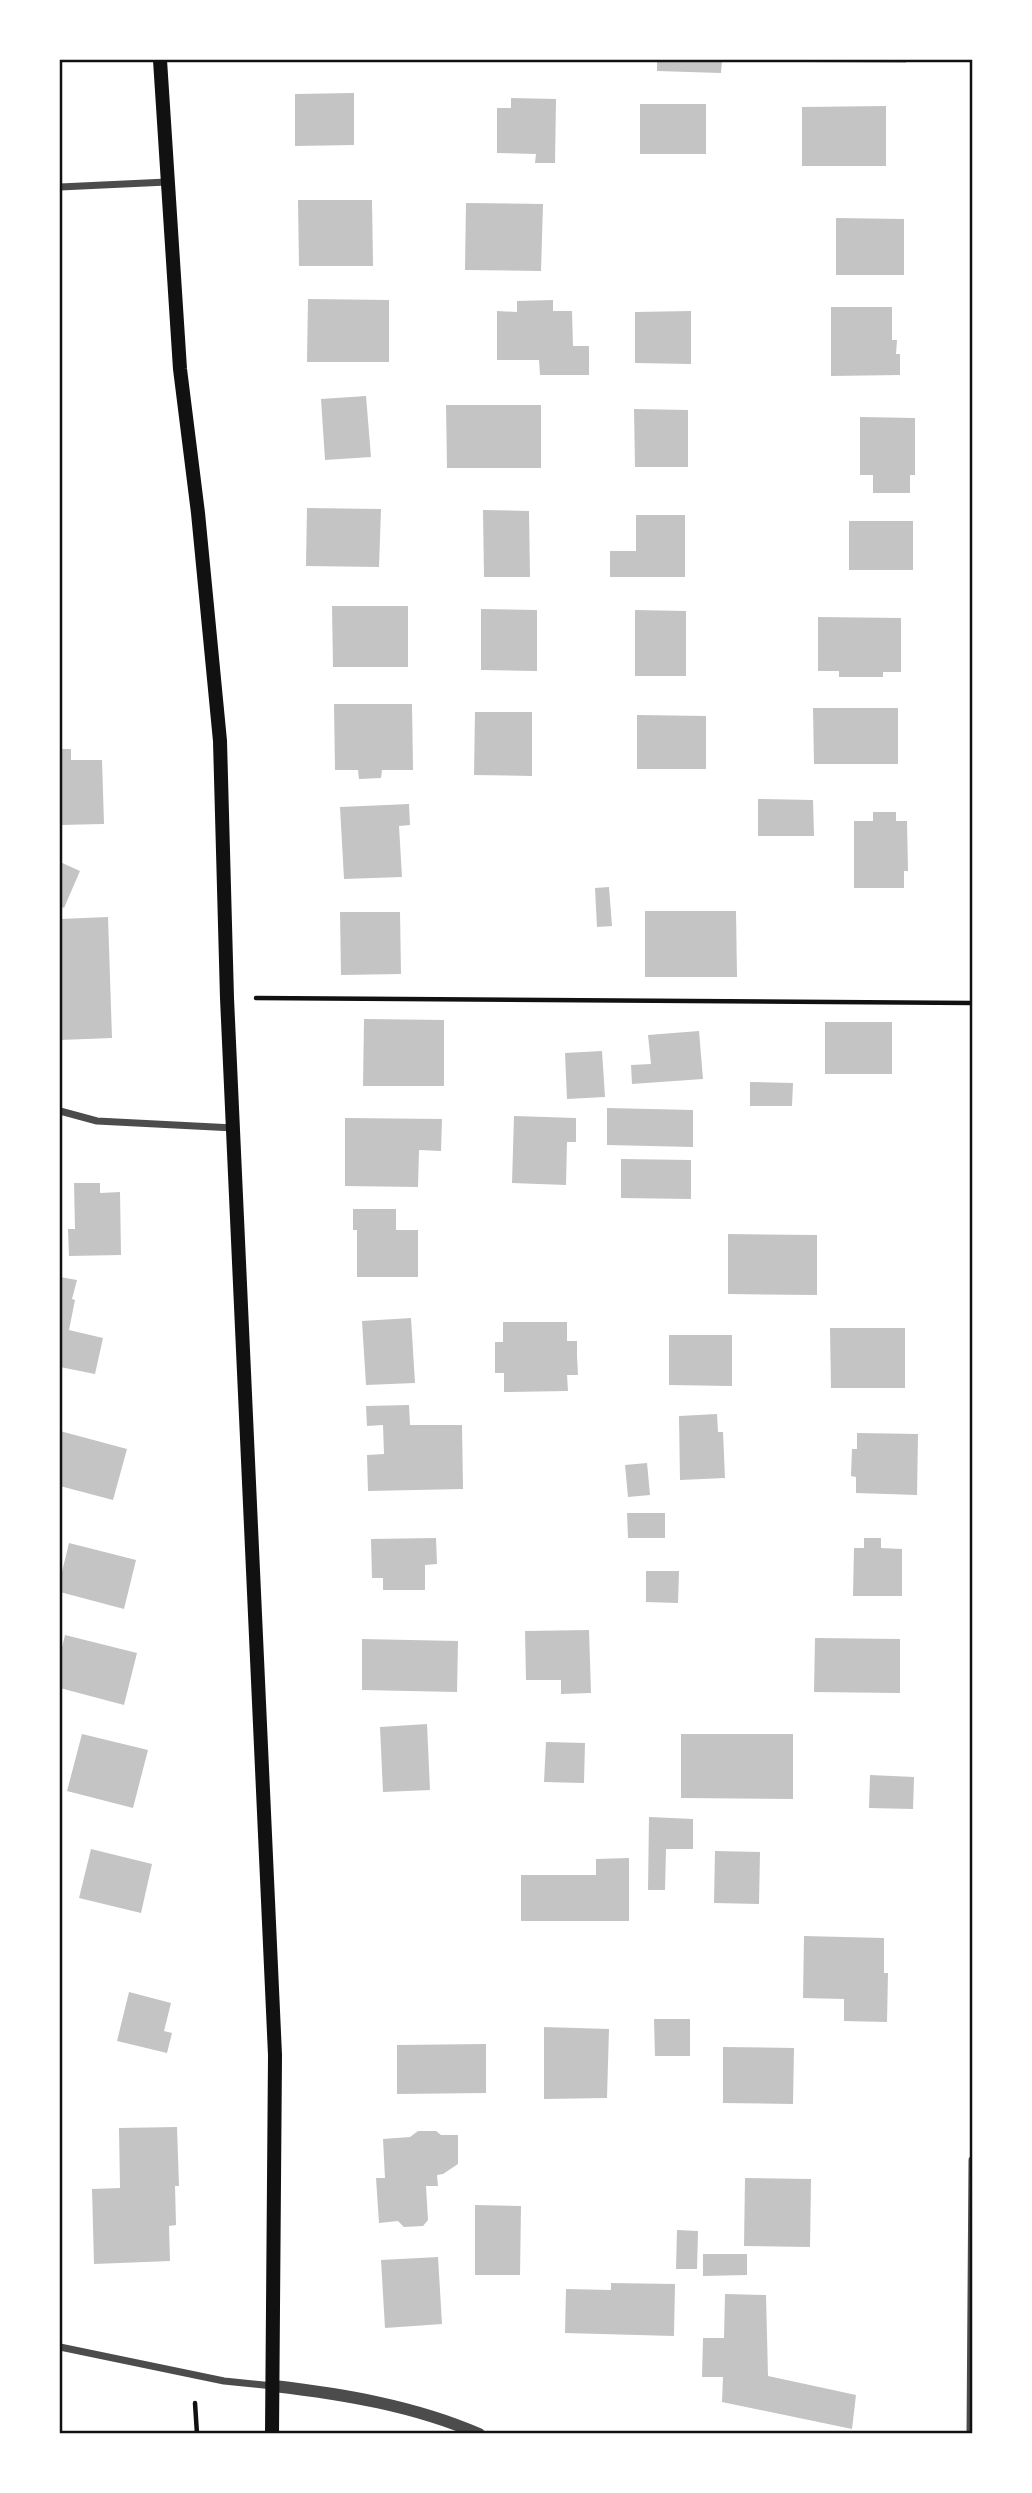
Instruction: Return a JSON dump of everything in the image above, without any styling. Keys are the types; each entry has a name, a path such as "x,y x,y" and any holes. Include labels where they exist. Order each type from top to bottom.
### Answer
{"main road":[{"path":"160,60 180,369 198,513 220,741 227,998 275,2055 272,2434"}],"street":[{"path":"60,187 167,182"},
{"path":"60,1111 97,1121 235,1128"},
{"path":"970,2434 972,2160"},
{"path":"60,2347 224,2381 328,2392 445,2419 479,2434"}],"path":[{"path":"227,998 972,1003"},
{"path":"195,2403 197,2434"}],"building":[{"path":"657,60 722,60 721,73 657,71"},
{"path":"906,60 906,63 806,62"},
{"path":"354,93 354,145 295,146 295,94"},
{"path":"511,98 556,99 555,163 535,163 536,154 497,153 497,108 511,108"},
{"path":"640,104 706,104 706,154 640,154"},
{"path":"886,106 886,166 802,166 802,107"},
{"path":"298,200 372,200 373,266 299,266"},
{"path":"466,203 543,204 541,271 465,270"},
{"path":"836,218 904,219 904,275 836,275"},
{"path":"308,299 389,300 389,362 307,362"},
{"path":"553,300 553,311 572,311 573,346 589,346 589,375 540,375 539,360 497,360 497,311 517,312 517,301"},
{"path":"831,307 892,307 892,340 897,340 896,354 900,354 900,375 831,376"},
{"path":"691,311 691,364 635,363 635,312"},
{"path":"366,396 371,457 325,460 321,399"},
{"path":"446,405 541,405 541,468 447,468"},
{"path":"634,409 688,410 688,467 635,467"},
{"path":"860,417 915,418 915,475 910,475 910,493 873,493 873,475 860,475"},
{"path":"307,508 381,509 379,567 306,566"},
{"path":"483,510 529,511 530,577 484,577"},
{"path":"636,515 685,515 685,577 610,577 610,551 636,551"},
{"path":"849,521 913,521 913,570 849,570"},
{"path":"332,606 408,606 408,667 333,667"},
{"path":"481,609 537,610 537,671 481,670"},
{"path":"635,610 686,611 686,676 635,676"},
{"path":"818,617 901,618 901,672 883,672 883,677 839,677 839,671 818,671"},
{"path":"334,704 412,704 413,770 382,770 381,778 359,779 358,770 335,770"},
{"path":"813,708 898,708 898,764 814,764"},
{"path":"475,712 532,712 532,776 474,775"},
{"path":"637,715 706,716 706,769 637,769"},
{"path":"60,749 71,749 71,760 102,760 104,824 60,825"},
{"path":"758,799 813,800 814,836 758,836"},
{"path":"409,804 410,825 399,826 402,877 344,879 340,807"},
{"path":"873,812 896,812 896,821 907,821 908,871 904,871 904,888 854,888 854,821 873,821"},
{"path":"60,862 80,871 64,908 60,906"},
{"path":"609,887 612,926 597,927 595,888"},
{"path":"645,911 736,911 737,977 645,977"},
{"path":"340,912 400,912 401,974 341,975"},
{"path":"108,917 112,1038 60,1040 60,919"},
{"path":"364,1019 444,1020 444,1086 363,1086"},
{"path":"825,1022 892,1022 892,1074 825,1074"},
{"path":"699,1031 703,1079 632,1084 631,1065 651,1064 648,1035"},
{"path":"602,1051 605,1097 567,1099 565,1053"},
{"path":"750,1082 793,1083 792,1106 750,1106"},
{"path":"607,1108 693,1110 693,1147 607,1145"},
{"path":"514,1116 576,1118 576,1142 567,1142 566,1185 512,1183"},
{"path":"345,1118 442,1119 441,1151 419,1150 418,1187 345,1186"},
{"path":"621,1159 691,1160 691,1199 621,1198"},
{"path":"74,1183 100,1183 100,1193 120,1192 121,1255 69,1256 68,1229 75,1229"},
{"path":"353,1209 396,1209 396,1230 418,1230 418,1277 357,1277 357,1230 353,1230"},
{"path":"728,1234 817,1235 817,1295 728,1294"},
{"path":"60,1277 77,1280 69,1330 103,1338 95,1374 60,1367"},
{"path":"411,1318 415,1383 366,1385 362,1321"},
{"path":"503,1322 567,1322 567,1341 577,1341 578,1375 567,1375 568,1391 504,1392 504,1373 495,1373 495,1342 503,1342"},
{"path":"830,1328 905,1328 905,1388 831,1388"},
{"path":"669,1335 732,1335 732,1386 669,1385"},
{"path":"409,1405 410,1425 462,1425 463,1489 368,1491 367,1455 384,1454 383,1425 367,1426 366,1406"},
{"path":"717,1414 718,1432 723,1432 725,1478 680,1480 679,1416"},
{"path":"60,1431 127,1449 113,1500 60,1486"},
{"path":"857,1433 918,1434 917,1495 856,1493 856,1477 851,1476 852,1449 857,1449"},
{"path":"647,1463 650,1495 628,1497 625,1465"},
{"path":"627,1513 665,1513 665,1538 628,1538"},
{"path":"436,1538 437,1564 425,1565 425,1590 383,1590 383,1578 372,1578 371,1539"},
{"path":"864,1538 881,1538 881,1548 902,1549 902,1596 853,1596 854,1548 864,1548"},
{"path":"69,1543 136,1560 124,1609 60,1592 60,1580"},
{"path":"646,1571 679,1571 678,1603 646,1602"},
{"path":"589,1630 591,1693 561,1694 561,1680 526,1680 525,1631"},
{"path":"65,1635 137,1653 124,1705 60,1688 60,1656"},
{"path":"815,1638 900,1639 900,1693 814,1692"},
{"path":"362,1639 458,1641 457,1692 362,1690"},
{"path":"427,1724 430,1790 383,1792 380,1727"},
{"path":"82,1734 148,1750 133,1808 67,1791"},
{"path":"681,1734 793,1734 793,1799 681,1798"},
{"path":"546,1742 585,1743 584,1783 544,1782"},
{"path":"870,1775 914,1777 913,1809 869,1808"},
{"path":"649,1817 693,1819 693,1849 666,1849 665,1890 648,1890"},
{"path":"91,1849 152,1864 141,1913 79,1898"},
{"path":"715,1851 760,1852 759,1904 714,1903"},
{"path":"629,1858 629,1921 521,1921 521,1875 596,1875 596,1859"},
{"path":"804,1936 884,1938 884,1973 888,1973 887,2022 844,2021 844,1999 803,1998"},
{"path":"129,1992 171,2003 164,2031 172,2033 167,2053 117,2041"},
{"path":"654,2019 690,2019 690,2056 655,2056"},
{"path":"544,2027 609,2029 607,2098 544,2099"},
{"path":"486,2044 486,2093 397,2094 397,2045"},
{"path":"723,2047 794,2048 793,2104 723,2103"},
{"path":"177,2127 179,2186 175,2186 176,2225 169,2226 170,2261 94,2264 92,2189 120,2188 119,2128"},
{"path":"418,2131 458,2135 458,2164 437,2175 438,2186 426,2186 428,2220 423,2226 404,2227 398,2221 379,2223 376,2178 385,2178 383,2139 410,2137"},
{"path":"745,2178 811,2179 810,2247 744,2246"},
{"path":"475,2205 521,2206 520,2275 475,2275"},
{"path":"677,2230 698,2231 697,2269 676,2269"},
{"path":"703,2254 747,2254 747,2275 703,2276"},
{"path":"438,2257 442,2324 385,2328 381,2260"},
{"path":"611,2283 675,2284 674,2336 565,2333 566,2289 611,2290"},
{"path":"725,2294 766,2295 768,2376 856,2395 852,2429 722,2402 723,2377 702,2377 703,2338 724,2338"}]}
